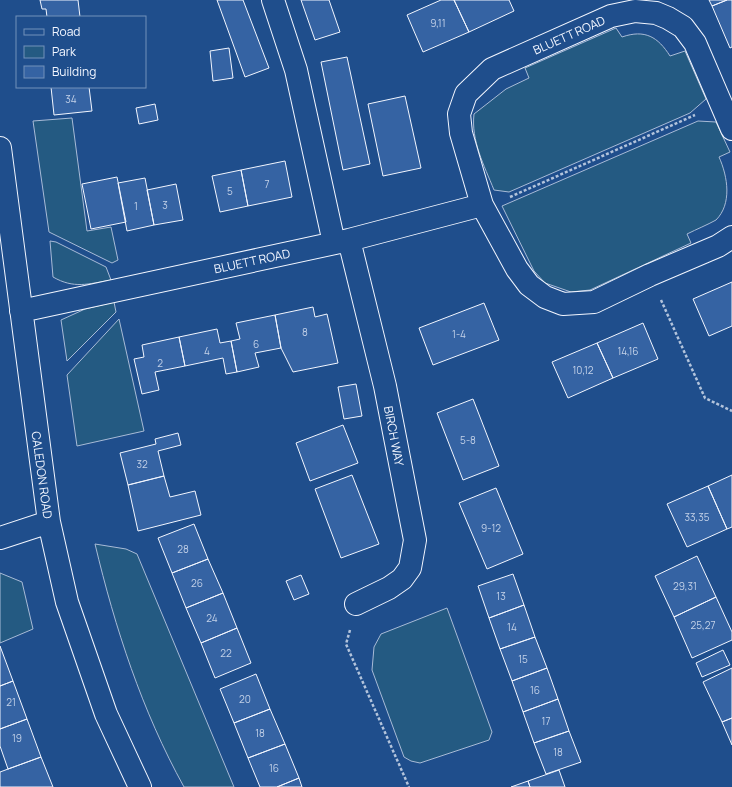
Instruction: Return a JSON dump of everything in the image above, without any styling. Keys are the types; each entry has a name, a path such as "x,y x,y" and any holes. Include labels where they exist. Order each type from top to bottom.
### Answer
{"street":[{"name":"BIRCH WAY","path":"273,0 296,70 341,242 385,386 415,540 410,568 402,579 388,588 356,604"},
{"name":"BLUETT ROAD","path":"732,129 695,43 683,27 656,13 634,11 611,16 492,69 466,94 459,114 461,133 482,205 517,270 529,285 545,297 563,304 594,302 650,275 718,246 732,237"},
{"name":"CALEDON ROAD","path":"0,148 48,522 67,602 106,714 140,787"},
{"name":"BLUETT ROAD","path":"21,310 341,242 482,205"},
{"path":"0,538 48,522"}],"path":[{"path":"482,205 512,196 721,103"},
{"path":"650,275 705,398 732,411"},
{"path":"356,604 346,644 409,787"}],"green space":[{"path":"616,28 622,37 638,34 650,36 661,44 670,56 685,51 706,99 690,113 509,192 494,190 476,143 474,134 474,114 506,89 529,78 525,68"},
{"path":"72,118 87,231 111,227 118,260 112,263 49,232 33,121"},
{"path":"698,121 716,122 730,152 719,157 725,173 727,190 724,206 721,214 716,220 687,234 691,243 590,290 571,292 545,283 534,271 502,206"},
{"path":"50,241 56,242 106,267 111,280 88,284 75,284 61,281 53,277"},
{"path":"114,302 116,312 67,361 61,320 85,309"},
{"path":"119,319 144,431 77,446 67,375"},
{"path":"95,544 126,549 137,554 234,787 184,787 155,729 131,668 111,607"},
{"path":"0,573 22,582 33,629 0,643"},
{"path":"447,608 492,732 489,740 420,763 411,761 404,757 372,670 374,647 381,634"}],"building":[{"path":"40,0 78,0 80,16 47,16 46,9 42,9"},
{"path":"217,0 243,0 269,68 245,77"},
{"path":"301,0 329,0 340,32 315,40"},
{"path":"441,0 454,0 469,32 423,52 407,15"},
{"path":"454,0 509,0 514,11 469,32"},
{"path":"709,0 727,0 712,6"},
{"path":"727,0 732,0 732,47 730,48 712,6"},
{"path":"229,48 233,78 213,81 210,51"},
{"path":"347,57 370,164 343,170 321,62"},
{"path":"51,88 89,88 92,111 54,115"},
{"path":"405,96 421,168 383,176 368,104"},
{"path":"155,104 158,120 139,124 136,108"},
{"path":"285,161 292,197 248,206 241,170"},
{"path":"241,170 248,206 220,212 212,176"},
{"path":"117,177 126,222 91,229 82,184"},
{"path":"145,178 154,225 127,231 118,183"},
{"path":"176,184 183,220 154,225 147,190"},
{"path":"732,282 732,326 709,336 693,299"},
{"path":"484,303 499,340 433,365 419,328"},
{"path":"313,307 315,317 327,314 338,363 293,372 281,348 275,315"},
{"path":"275,315 281,348 255,353 259,367 237,372 231,341 240,339 236,323"},
{"path":"643,323 658,359 613,378 597,343"},
{"path":"217,329 220,343 231,341 237,372 226,374 223,358 185,366 179,337"},
{"path":"179,337 185,366 155,372 159,390 142,394 134,359 144,357 142,345"},
{"path":"597,343 613,378 568,398 552,362"},
{"path":"356,384 362,416 344,419 338,387"},
{"path":"473,399 499,466 463,480 437,413"},
{"path":"343,425 358,463 310,481 296,443"},
{"path":"178,433 181,445 158,451 164,476 128,485 120,453 156,444 155,439"},
{"path":"352,475 379,544 341,558 315,489"},
{"path":"732,475 732,527 727,529 708,486"},
{"path":"164,476 170,497 195,491 201,515 138,531 128,485"},
{"path":"708,486 727,529 687,547 667,504"},
{"path":"496,488 523,554 487,569 459,503"},
{"path":"194,524 208,559 172,573 158,538"},
{"path":"697,556 716,597 674,617 655,576"},
{"path":"208,559 223,593 186,608 172,573"},
{"path":"513,574 524,605 489,618 478,586"},
{"path":"301,575 309,594 294,600 286,581"},
{"path":"223,593 237,628 201,643 186,608"},
{"path":"716,597 732,632 732,640 692,658 674,617"},
{"path":"524,605 535,637 500,649 489,618"},
{"path":"237,628 251,663 215,678 201,643"},
{"path":"535,637 547,668 512,681 500,649"},
{"path":"0,646 13,681 0,686"},
{"path":"723,650 730,665 702,677 696,663"},
{"path":"547,668 558,699 523,712 512,681"},
{"path":"732,668 732,718 722,722 703,682"},
{"path":"256,674 270,709 234,723 220,689"},
{"path":"13,681 27,719 0,729 0,686"},
{"path":"558,699 569,731 534,743 523,712"},
{"path":"270,709 285,744 248,758 234,723"},
{"path":"732,718 732,745 722,722"},
{"path":"27,719 41,757 8,769 0,746 0,729"},
{"path":"569,731 581,762 546,774 534,743"},
{"path":"285,744 299,778 277,787 260,787 248,758"},
{"path":"41,757 53,787 0,787 0,772"},
{"path":"559,770 565,787 530,787 528,781"},
{"path":"299,778 302,787 277,787"},
{"path":"528,781 530,787 511,787"}]}
